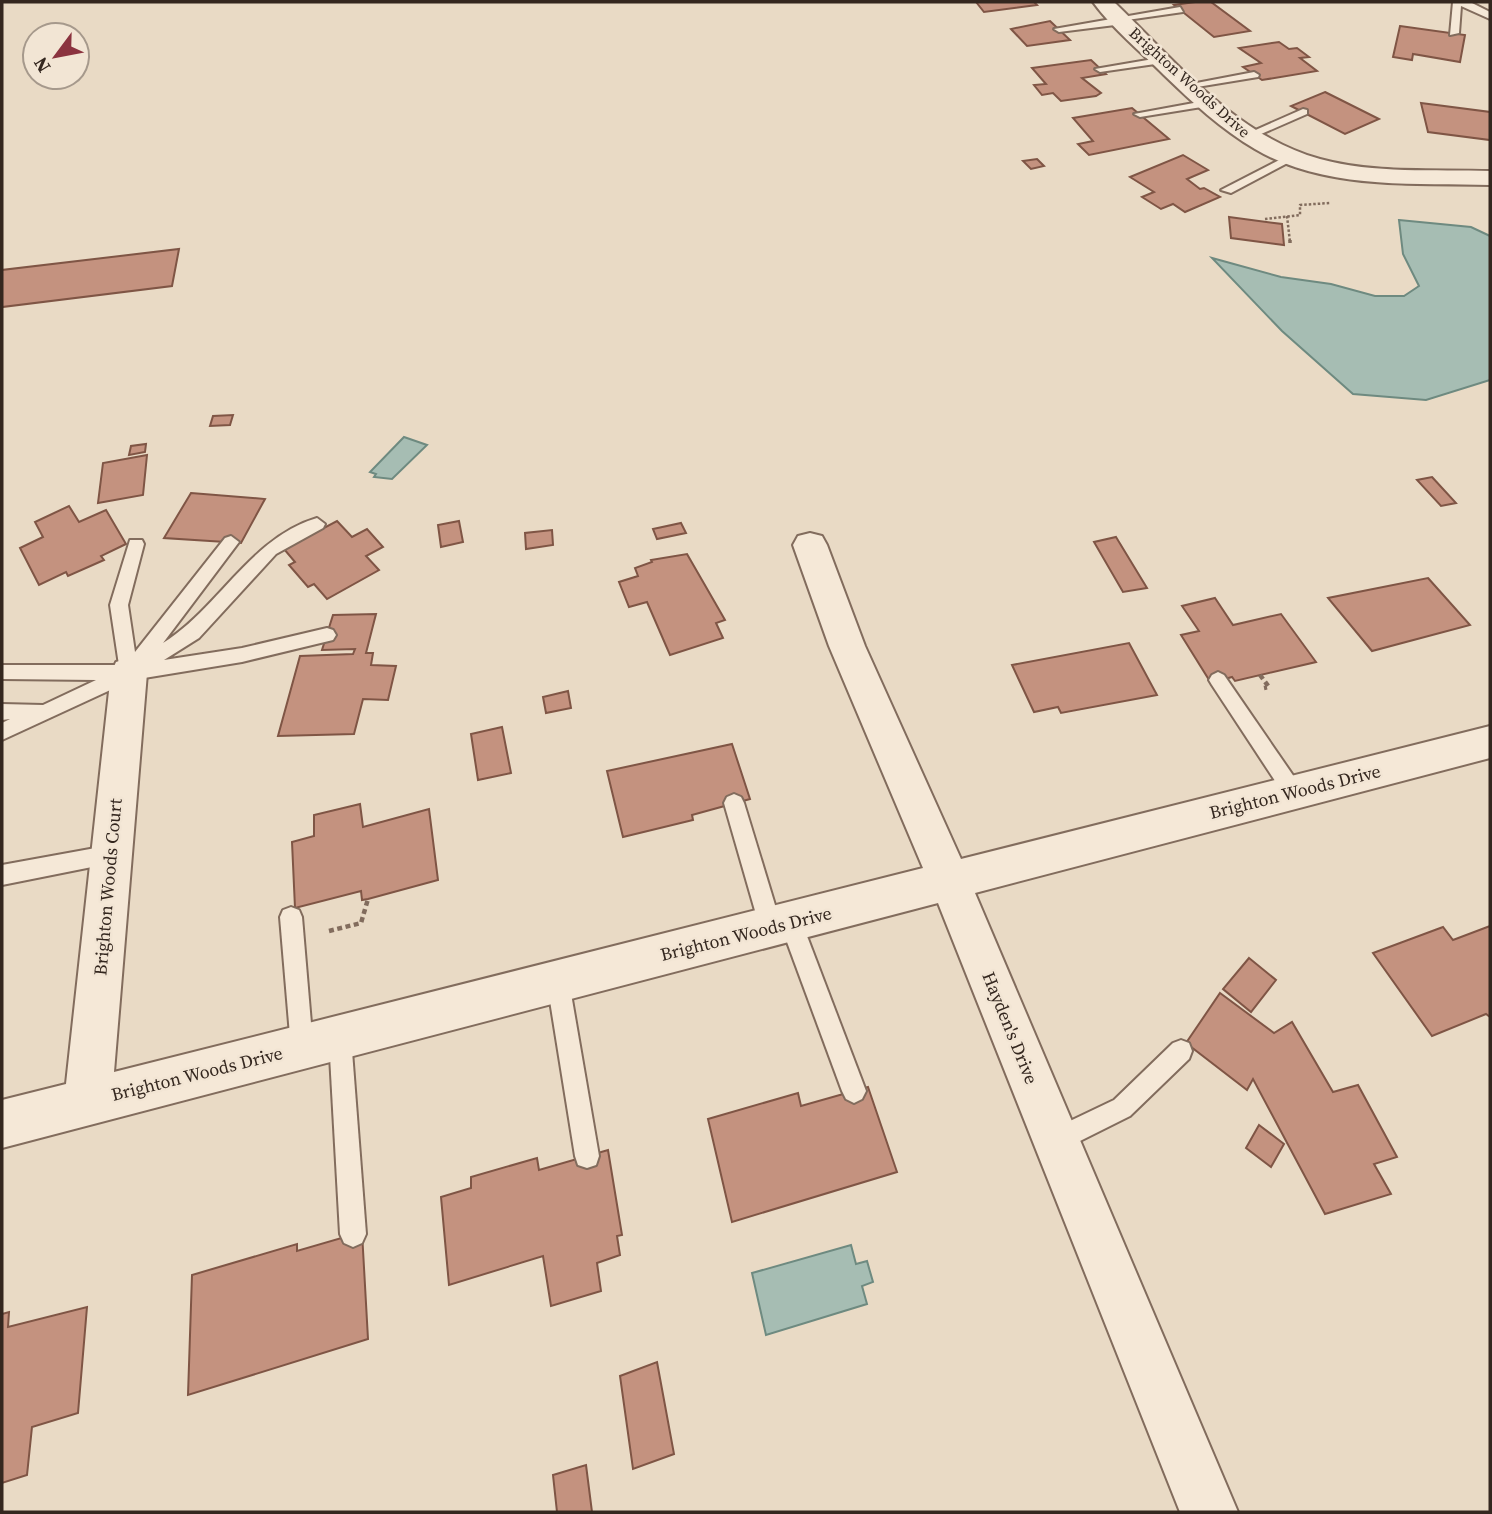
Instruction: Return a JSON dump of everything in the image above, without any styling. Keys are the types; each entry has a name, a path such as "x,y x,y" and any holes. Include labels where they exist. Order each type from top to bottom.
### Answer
{"street":[{"name":"Brighton Woods Drive","path":"1103,2 1248,136 1292,158 1386,179 1490,178"},
{"name":"Hayden's Drive","path":"810,545 848,646 950,882 1209,1512"},
{"name":"Brighton Woods Court","path":"88,1102 129,673"},
{"name":"Brighton Woods Drive","path":"2,1124 1490,742"}],"lane":[{"path":"1454,33 1456,4 1463,2 1490,6"},
{"path":"1463,2 1490,16"},
{"path":"1059,29 1180,10"},
{"path":"1100,69 1165,60"},
{"path":"1191,85 1254,75"},
{"path":"1140,114 1210,103"},
{"path":"1248,136 1303,112"},
{"path":"1227,190 1292,158"},
{"path":"2,732 129,673 193,633 270,550 317,524"},
{"path":"129,673 231,542"},
{"path":"129,673 119,605 136,544"},
{"path":"2,672 129,673 242,655 327,635"},
{"path":"1218,681 1294,793"},
{"path":"2,712 48,709"},
{"path":"734,803 781,925 854,1091"},
{"path":"2,875 112,854"},
{"path":"292,928 321,1042 353,1234"},
{"path":"558,982 587,1156"},
{"path":"1056,1141 1122,1108 1181,1051"}],"path":[{"path":"1265,219 1300,215 1300,205 1332,202"},
{"path":"1287,216 1290,243"},
{"path":"292,928 361,923 369,899"}],"shaded area":[{"path":"1399,220 1471,227 1490,236 1490,380 1426,400 1353,394 1282,331 1212,258 1281,277 1331,284 1375,296 1404,296 1419,286 1403,254"},
{"path":"404,437 427,445 392,479 374,477 376,474 370,472"},
{"path":"851,1245 856,1264 867,1261 873,1282 862,1286 867,1304 766,1335 752,1273"}],"building":[{"path":"976,2 1034,2 1037,5 984,12"},
{"path":"1211,2 1250,31 1214,37 1174,5"},
{"path":"1050,21 1070,40 1027,46 1011,29"},
{"path":"1400,26 1465,35 1460,62 1413,54 1412,60 1393,57"},
{"path":"1279,42 1289,49 1297,48 1309,57 1300,58 1317,71 1262,80 1243,67 1261,63 1239,48"},
{"path":"1091,60 1106,74 1082,78 1101,93 1096,96 1061,101 1053,93 1042,95 1034,85 1046,84 1032,68"},
{"path":"1325,92 1379,119 1345,134 1291,106"},
{"path":"1421,103 1490,112 1490,140 1428,132"},
{"path":"1132,108 1169,139 1089,155 1078,144 1093,141 1073,118"},
{"path":"1183,155 1208,170 1187,179 1200,189 1204,188 1220,197 1185,212 1173,204 1161,209 1142,197 1154,192 1130,177"},
{"path":"1037,159 1044,166 1031,169 1023,161"},
{"path":"1229,217 1282,224 1284,245 1231,238"},
{"path":"179,249 172,286 2,307 2,270"},
{"path":"233,415 230,425 210,426 213,416"},
{"path":"146,444 145,452 129,455 131,446"},
{"path":"147,455 143,495 98,503 103,463"},
{"path":"1432,477 1456,503 1441,506 1417,480"},
{"path":"191,493 265,499 241,543 164,538"},
{"path":"69,506 79,522 106,510 126,544 101,556 104,560 68,576 66,572 39,585 20,548 43,537 35,522"},
{"path":"337,521 352,537 367,529 383,547 366,556 379,570 327,599 314,584 308,587 289,565 295,562 284,549"},
{"path":"459,521 463,542 441,547 438,525"},
{"path":"681,523 686,533 657,539 653,529"},
{"path":"552,530 553,545 526,549 525,533"},
{"path":"1116,537 1147,588 1123,592 1094,542"},
{"path":"687,554 725,620 716,623 723,638 670,655 647,602 629,607 619,582 638,576 635,568 652,562 651,560"},
{"path":"1428,578 1470,625 1372,651 1328,598"},
{"path":"1215,598 1233,625 1281,614 1316,662 1235,681 1232,677 1211,683 1181,635 1199,631 1182,606"},
{"path":"376,614 366,653 373,653 371,665 396,666 388,700 363,699 354,734 278,736 300,656 353,654 355,649 322,650 333,615"},
{"path":"1129,643 1157,695 1061,713 1058,707 1034,712 1012,665"},
{"path":"568,691 571,708 546,713 543,697"},
{"path":"502,727 511,773 478,780 471,734"},
{"path":"732,744 750,799 692,815 693,820 623,837 607,771"},
{"path":"360,804 363,827 429,809 438,880 368,899 362,900 361,891 295,908 292,842 314,836 314,815"},
{"path":"1490,926 1490,1017 1486,1014 1432,1036 1373,953 1443,927 1453,940"},
{"path":"1249,958 1276,980 1251,1012 1223,989"},
{"path":"1220,993 1274,1033 1292,1022 1333,1092 1358,1085 1397,1157 1374,1164 1391,1194 1325,1214 1253,1079 1247,1090 1186,1043"},
{"path":"868,1087 897,1172 732,1222 708,1119 798,1093 801,1106"},
{"path":"1259,1125 1284,1144 1271,1167 1246,1148"},
{"path":"608,1150 622,1235 617,1236 620,1255 597,1263 601,1291 551,1306 543,1256 449,1285 441,1197 471,1188 471,1177 537,1158 539,1170"},
{"path":"362,1232 368,1339 188,1395 192,1275 297,1244 297,1251"},
{"path":"87,1307 78,1413 32,1427 27,1475 2,1483 2,1314 9,1312 8,1327"},
{"path":"657,1362 674,1454 633,1469 620,1376"},
{"path":"586,1465 592,1512 557,1512 553,1475"}]}
